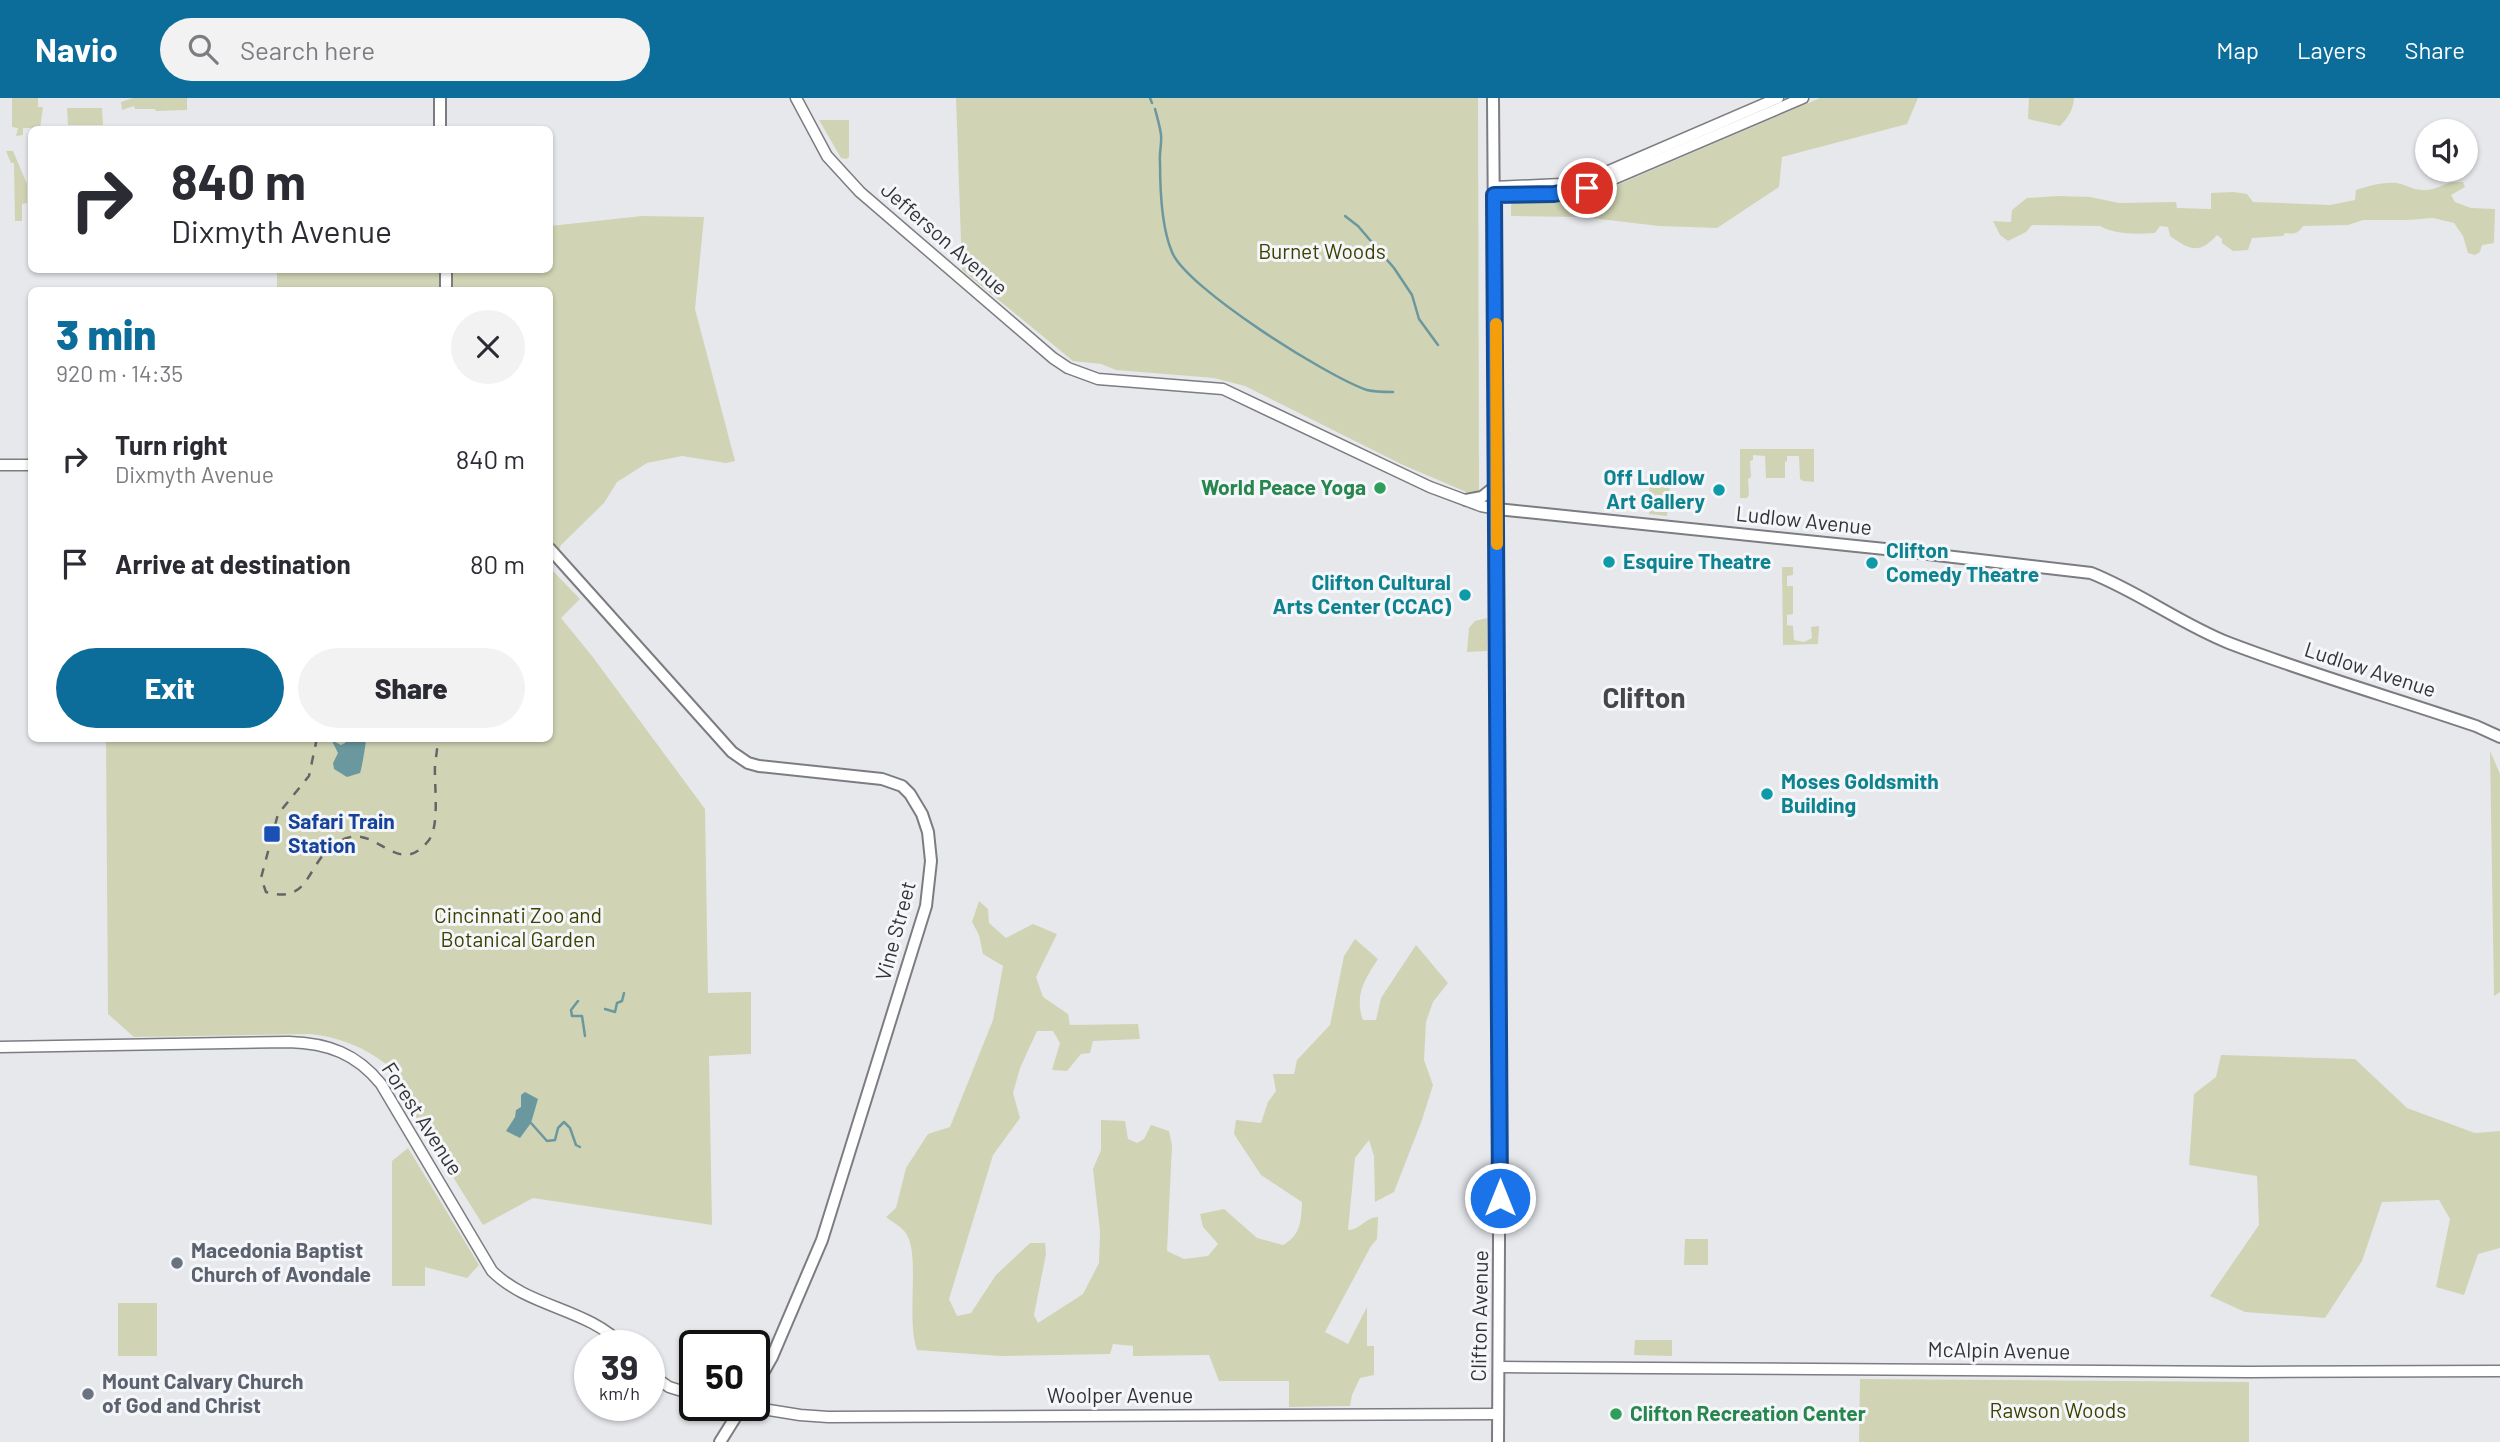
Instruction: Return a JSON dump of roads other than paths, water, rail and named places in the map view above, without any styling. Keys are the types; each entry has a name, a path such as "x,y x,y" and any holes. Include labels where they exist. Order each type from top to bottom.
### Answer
{"main road":[{"path":"440,98 440,126"},
{"name":"Clifton Avenue","path":"1493,98 1500,1062 1498,1442"},
{"path":"1466,500 1482,497 1497,485"},
{"name":"Ludlow Avenue","path":"1497,509 1981,559 2091,573 2116,583 2227,642 2476,726 2500,737"},
{"name":"Vine Street","path":"553,552 741,759 759,766 882,779 902,786 917,804 928,832 931,861 926,906 822,1240 770,1361"},
{"path":"720,1442 732,1421"}],"street":[{"name":"Jefferson Avenue","path":"796,98 827,156 860,192 1053,358 1068,368 1098,379"},
{"path":"1494,191 1561,184 1597,176 1778,98"},
{"path":"1494,191 1554,194 1604,183 1802,98"},
{"name":"Ludlow Avenue","path":"1098,379 1223,388 1398,472 1466,500 1497,509"},
{"path":"0,465 28,465"},
{"name":"Forest Avenue","path":"0,1047 289,1042 338,1049 364,1065 381,1084 492,1271 512,1288 606,1330"},
{"name":"McAlpin Avenue","path":"1499,1367 2500,1371"},
{"name":"Woolper Avenue","path":"770,1410 828,1417 1498,1414"}],"water":[{"path":"332,742 341,745 346,742 366,742 360,773 347,777 334,769 333,763 338,753"},
{"path":"525,1092 538,1099 531,1123 520,1138 506,1131 515,1117 516,1110 521,1107 521,1095"}],"waterway":[{"path":"1150,98 1152,103"},
{"path":"1155,109 1161,135 1160,183 1164,220 1172,252 1183,268 1203,287 1260,330 1322,368 1367,390 1393,392"},
{"path":"1345,216 1358,226 1394,268 1412,295 1419,319 1438,345"},
{"path":"605,1009 615,1012 624,993"},
{"path":"578,1001 571,1010 572,1016 582,1016 585,1036"},
{"path":"531,1123 547,1141 555,1140 558,1128 564,1122 570,1128 576,1145 580,1147"}],"railway":[{"path":"316,742 309,776 278,814 261,878 266,892 282,895 294,892 323,855 333,845 347,838 369,839 398,854 408,855 418,851 429,840 434,825 437,742"}],"place":[{"name":"World Peace Yoga","path":"1380,488"},
{"name":"Off Ludlow Art Gallery","path":"1719,490"},
{"name":"Esquire Theatre","path":"1609,562"},
{"name":"Clifton Comedy Theatre","path":"1872,563"},
{"name":"Clifton Cultural Arts Center (CCAC)","path":"1465,595"},
{"name":"Moses Goldsmith Building","path":"1767,794"},
{"name":"Safari Train Station","path":"272,834"},
{"name":"Macedonia Baptist Church of Avondale","path":"177,1263"},
{"name":"Mount Calvary Church of God and Christ","path":"88,1394"},
{"name":"Clifton Recreation Center","path":"1616,1414"}],"district":[{"name":"Clifton","path":"1644,698"}],"park label":[{"name":"Burnet Woods","path":"1322,252"},
{"name":"Cincinnati Zoo and Botanical Garden","path":"518,928"},
{"name":"Rawson Woods","path":"2058,1411"}]}
